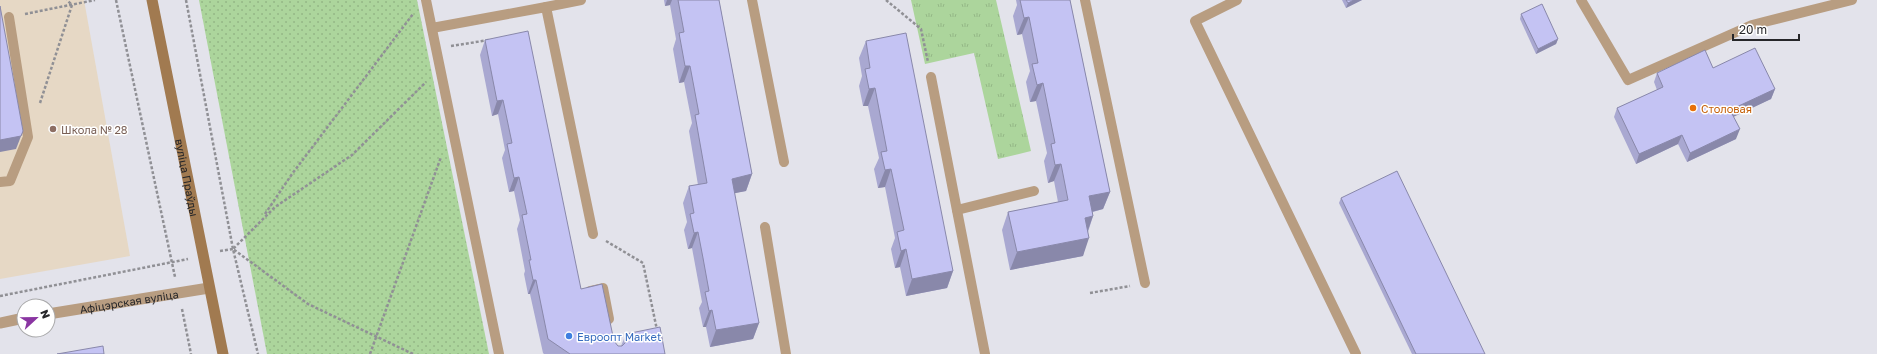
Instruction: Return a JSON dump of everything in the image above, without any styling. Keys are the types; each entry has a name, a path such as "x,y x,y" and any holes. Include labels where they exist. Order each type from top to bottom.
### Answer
{"main road":[{"name":"вуліца Праўды","path":"152,0 223,354"}],"street":[{"name":"Афіцэрская вуліца","path":"56,313 209,288"},
{"path":"0,322 16,319"}],"lane":[{"path":"426,0 499,354"},
{"path":"432,28 581,0"},
{"path":"752,0 784,162"},
{"path":"1085,0 1145,283"},
{"path":"1237,0 1195,21 1356,354"},
{"path":"1581,0 1628,80 1752,25 1852,0"},
{"path":"546,7 593,234"},
{"path":"0,182 10,180 28,137 9,17"},
{"path":"931,77 985,354"},
{"path":"957,210 1034,191"},
{"path":"765,227 786,354"},
{"path":"581,292 603,288 611,332"}],"path":[{"path":"68,0 72,5"},
{"path":"9,17 95,0"},
{"path":"0,296 172,263 116,0"},
{"path":"186,0 233,248 258,354"},
{"path":"886,0 921,29 931,77"},
{"path":"38,108 72,5"},
{"path":"262,220 292,174 414,12"},
{"path":"233,248 275,207 352,155 440,69"},
{"path":"370,354 452,127"},
{"path":"233,248 308,304 376,335 413,354"},
{"path":"1090,293 1134,285"}],"shaded area":[{"name":"Школа № 28","path":"0,0 84,0 130,256 0,279"}],"green space":[{"path":"199,0 417,0 489,354 267,354"},
{"path":"911,0 996,0 1031,151 998,159 974,53 925,64"}],"building":[{"path":"678,0 719,0 752,174 732,179 759,323 716,330 712,310 709,311 705,292 709,291 698,232 694,233 690,214 694,213 689,186 707,183 695,115 699,114 690,66 685,66 679,33 684,32"},
{"path":"1020,0 1070,0 1110,192 1089,196 1093,216 1085,218 1089,238 1017,252 1008,212 1068,200 1061,164 1055,165 1051,144 1055,143 1043,83 1037,85 1032,64 1038,63 1029,17 1024,18"},
{"path":"1346,0 1354,0 1348,3"},
{"path":"1542,4 1558,39 1538,49 1521,14"},
{"path":"0,6 23,131 21,136 0,140"},
{"path":"528,31 581,289 602,284 614,341 618,346 622,346 626,342 626,334 660,327 665,354 570,354 548,339 536,280 533,280 529,260 531,260 522,215 527,214 519,177 514,178 507,144 512,143 503,100 497,101 485,40"},
{"path":"906,33 953,271 912,279 906,249 901,251 897,232 904,230 891,169 885,170 881,152 887,151 875,88 869,89 865,69 870,68 866,41"},
{"name":"Столовая","path":"1755,48 1775,89 1730,110 1740,129 1690,153 1682,135 1639,154 1617,108 1663,87 1657,73 1705,50 1713,68"},
{"path":"1397,171 1485,354 1416,354 1341,198"},
{"path":"103,346 104,354 57,354"}],"place":[{"name":"Столовая","path":"1693,108"},
{"name":"Школа № 28","path":"53,129"},
{"name":"Евроопт Market","path":"569,336"}]}
